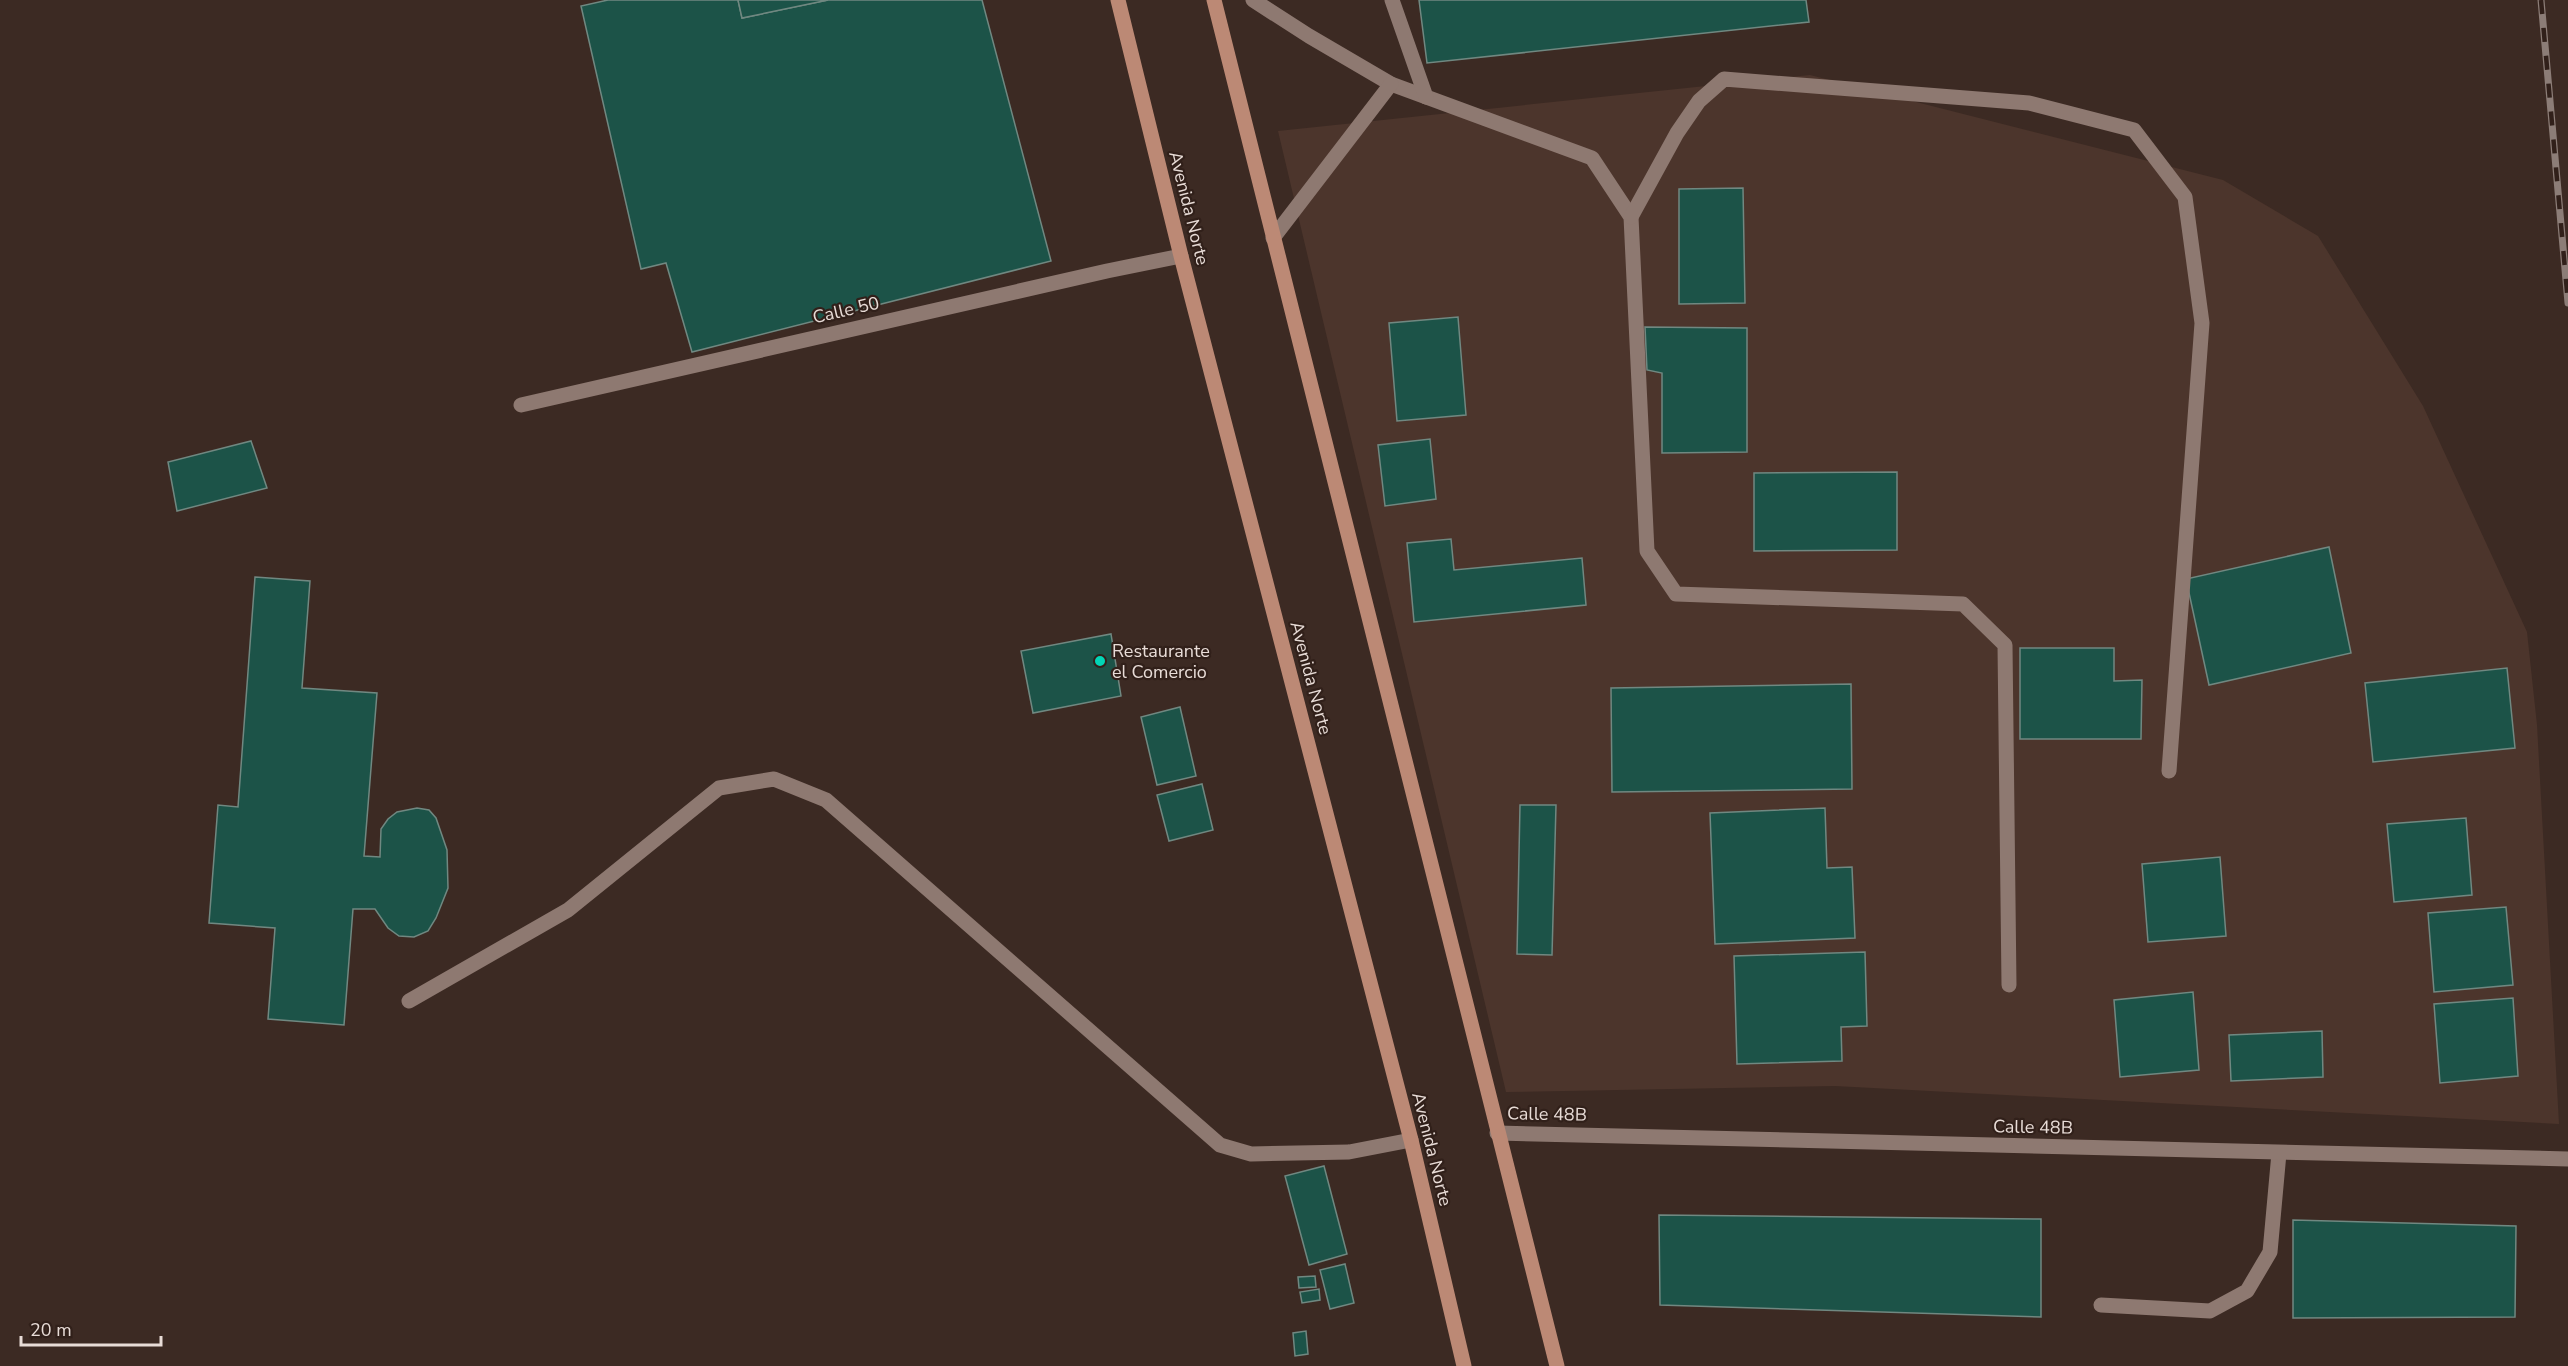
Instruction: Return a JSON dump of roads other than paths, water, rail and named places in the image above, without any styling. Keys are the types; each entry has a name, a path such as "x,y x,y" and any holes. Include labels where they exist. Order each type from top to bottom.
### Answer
{"main road":[{"name":"Avenida Norte","path":"1118,0 1181,256 1411,1140 1460,1365"},
{"path":"1214,0 1557,1366"}],"street":[{"path":"1253,0 1308,36 1391,84 1592,159 1631,217 1647,551 1676,594 1964,604 2005,645 2009,985"},
{"path":"1392,0 1426,97"},
{"path":"1631,217 1677,133 1700,101 1724,79 2029,103 2134,130 2185,197 2202,323 2169,771"},
{"path":"1273,238 1391,84"},
{"name":"Calle 50","path":"521,405 1096,273 1181,256"},
{"path":"409,1001 568,910 719,788 774,780 826,800 1220,1145 1251,1154 1349,1152 1411,1140"},
{"name":"Calle 48B","path":"1497,1133 2568,1159"},
{"path":"2101,1305 2210,1311 2247,1291 2270,1252 2279,1153"}],"railway":[{"path":"2541,0 2568,303"}],"place":[{"name":"Restaurante el Comercio","path":"1100,661"}]}
